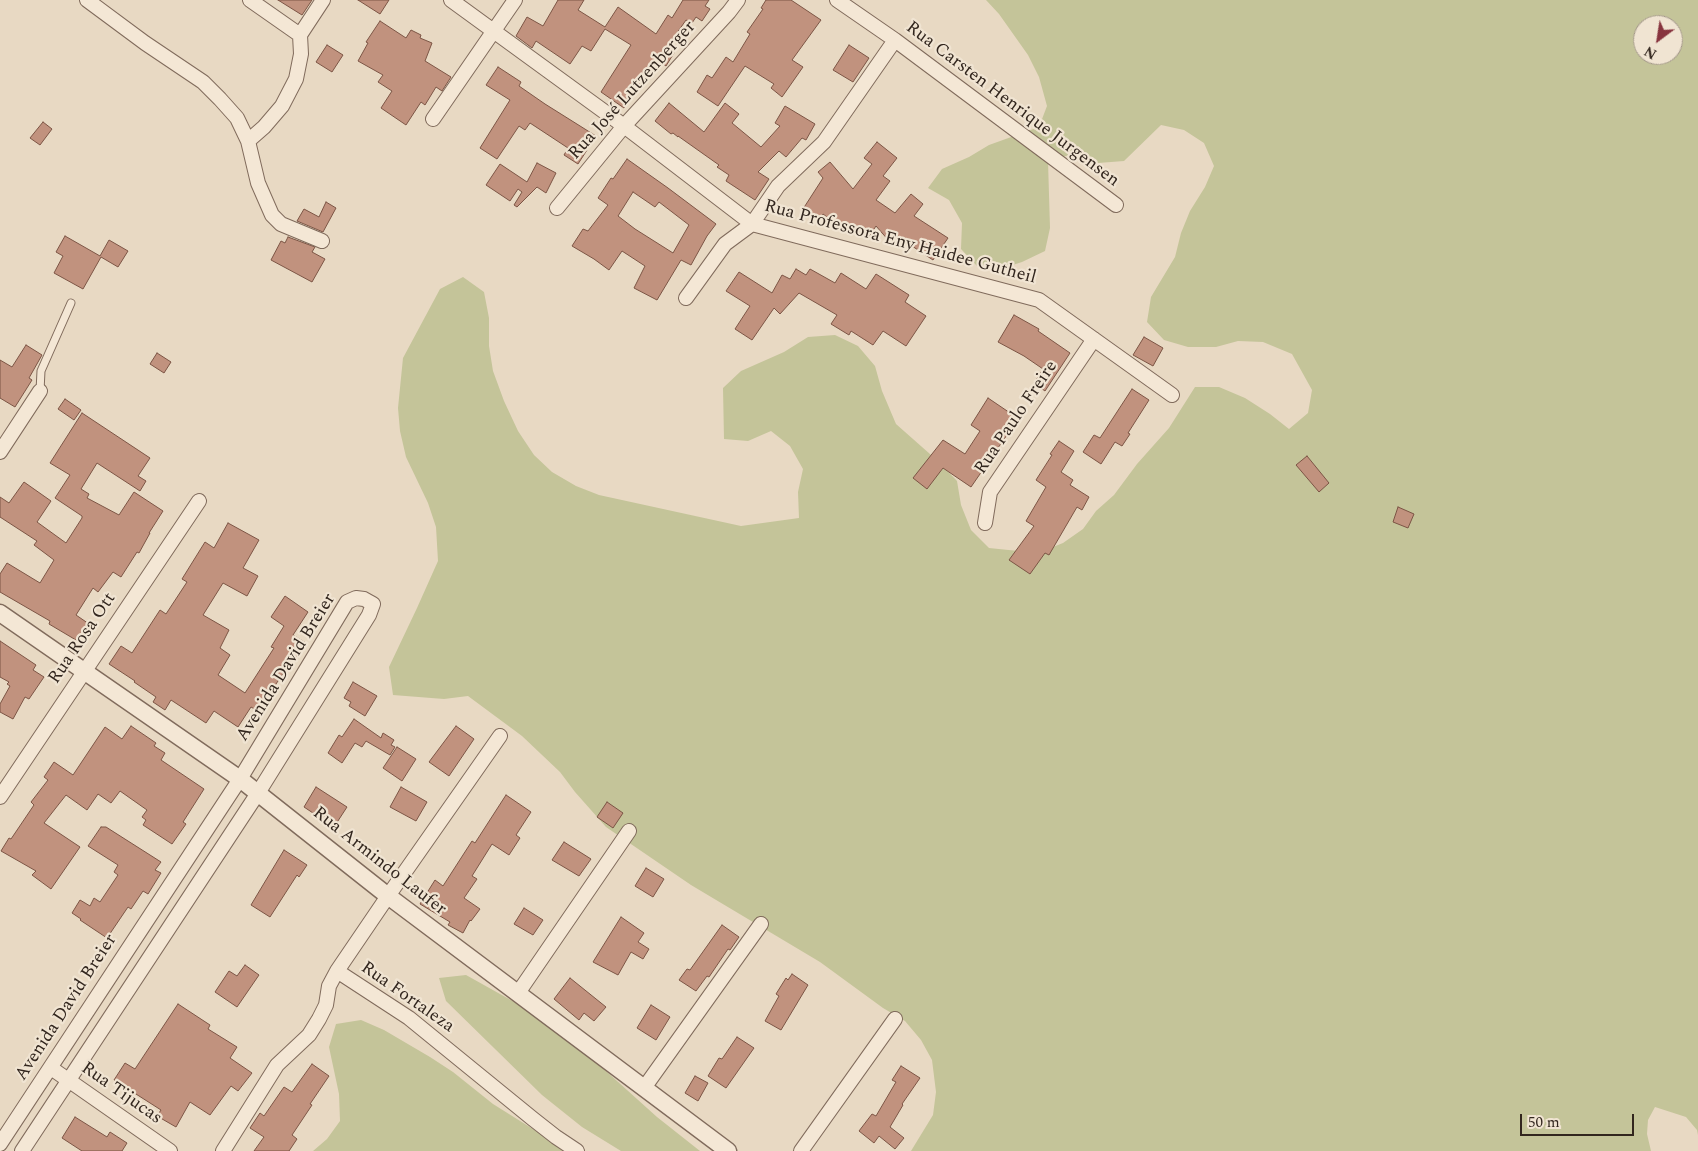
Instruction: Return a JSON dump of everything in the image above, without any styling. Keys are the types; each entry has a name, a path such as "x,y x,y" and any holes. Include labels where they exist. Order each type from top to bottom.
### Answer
{"street":[{"path":"87,0 145,43 203,82 236,118 248,141 258,183 272,215 281,224 322,241"},
{"path":"250,0 300,35"},
{"path":"248,141 264,127 282,106 296,79 301,54 300,35 323,0"},
{"name":"Rua Professora Eny Haidee Gutheil","path":"451,0 624,126 752,224 1039,300 1172,395"},
{"path":"434,119 515,0"},
{"name":"Rua José Lutzenberger","path":"556,208 624,126 738,0"},
{"name":"Rua Carsten Henrique Jurgensen","path":"837,0 895,40 1116,205"},
{"path":"686,298 725,244 752,224 778,186 824,142 895,40"},
{"name":"Rua Paulo Freire","path":"985,523 990,492 1094,339"},
{"path":"0,452 40,391"},
{"name":"Rua Rosa Ott","path":"0,797 198,502"},
{"name":"Avenida David Breier","path":"0,1144 240,779 347,602 356,598 364,599 373,604 369,615 258,793 22,1151"},
{"name":"Rua Armindo Laufer","path":"0,613 240,779 388,896 728,1151"},
{"path":"337,972 500,736"},
{"path":"518,994 629,831"},
{"path":"644,1088 761,924"},
{"name":"Rua Fortaleza","path":"223,1151 276,1065 309,1035 326,1005 329,986 337,972 409,1018 533,1119 577,1151"},
{"path":"801,1151 895,1019"},
{"name":"Rua Tijucas","path":"50,1068 170,1151"}],"lane":[{"path":"40,391 41,371 71,303"}],"green space":[{"path":"986,0 1698,0 1698,1135 1697,1130 1686,1117 1655,1107 1648,1120 1647,1134 1651,1151 911,1151 933,1115 936,1092 932,1060 921,1040 905,1021 883,1008 820,962 691,885 606,827 560,772 522,736 468,696 444,699 393,695 389,667 438,561 436,527 428,503 406,457 400,431 398,408 403,358 440,289 463,277 484,292 489,318 489,346 493,371 504,401 518,431 534,455 552,472 576,486 599,495 741,526 799,518 798,492 803,469 790,446 771,431 748,441 724,439 723,388 741,371 784,352 808,337 835,335 858,346 875,366 882,391 896,424 939,462 957,481 961,505 971,530 989,548 1038,553 1063,543 1083,529 1096,511 1114,495 1137,464 1169,428 1195,387 1219,387 1245,398 1289,429 1308,413 1312,390 1292,354 1263,342 1238,341 1216,347 1188,347 1164,340 1147,322 1151,297 1175,257 1181,233 1190,211 1205,187 1214,166 1204,143 1184,130 1161,125 1124,161 1098,163 1073,154 1048,161 1050,228 1045,251 1022,262 1000,269 977,266 961,249 962,223 949,200 928,188 942,169 969,157 989,145 1039,127 1047,106 1039,77 1028,55 999,14"},
{"path":"466,975 534,1013 597,1063 657,1117 700,1151 621,1151 582,1127 542,1095 446,1001 439,978"},
{"path":"361,1020 384,1030 430,1057 453,1072 493,1104 568,1151 313,1151 327,1139 340,1121 339,1094 329,1047 336,1024"}],"building":[{"path":"278,0 312,0 302,15"},
{"path":"358,0 389,0 380,14"},
{"path":"558,0 584,0 578,10 605,27 618,7 656,34 668,15 672,18 683,0 709,0 705,6 710,9 702,21 696,17 692,23 686,20 670,43 677,48 666,66 656,59 624,108 601,92 631,45 605,29 591,51 582,46 570,64 536,41 532,48 516,36 527,17 543,26"},
{"path":"766,0 791,0 821,20 792,60 803,67 782,97 771,88 774,84 745,66 718,106 697,92 707,75 712,78 726,57 733,62 750,34 747,32 763,9 761,8"},
{"path":"380,21 406,38 411,30 421,35 420,38 432,43 425,61 451,77 442,91 436,87 425,105 421,102 406,125 381,108 392,91 378,82 383,75 358,61 368,43 366,42"},
{"path":"327,45 343,55 332,72 316,62"},
{"path":"849,45 869,58 853,82 833,70"},
{"path":"498,67 521,82 519,86 596,136 578,164 564,155 568,148 530,123 525,130 519,126 497,159 480,148 510,100 486,85"},
{"path":"669,103 704,132 725,103 739,114 732,123 761,147 780,126 775,123 785,106 815,124 806,140 802,138 786,157 779,151 758,172 769,179 755,200 726,181 729,175 717,167 719,165 678,136 673,133 671,134 655,121"},
{"path":"43,122 52,129 40,145 30,138"},
{"path":"877,142 897,158 883,176 890,181 876,200 895,213 911,194 923,204 914,216 948,238 933,260 897,236 890,242 876,226 868,238 846,224 843,229 823,214 820,220 803,209 823,178 818,172 830,162 853,189 872,164 864,158"},
{"path":"627,159 716,224 691,265 681,260 657,300 634,288 645,266 622,251 609,270 572,246 583,229 588,231 608,205 598,198 611,178 613,179","holes":["633,192 655,207 659,202 689,225 673,253 618,216"]},
{"path":"537,163 556,173 546,193 537,187 517,207 514,205 522,192 518,189 510,201 486,185 500,164 527,182"},
{"path":"326,202 336,208 323,232 297,221 304,209 319,217"},
{"path":"65,236 100,256 109,240 128,251 118,267 101,257 83,289 54,273 63,256 56,252"},
{"path":"288,237 315,247 312,252 325,259 312,282 271,260 281,241 285,243"},
{"path":"796,269 806,275 810,269 835,283 841,273 866,289 876,274 909,295 905,302 926,316 906,346 883,331 873,345 851,331 849,335 831,324 837,315 799,293 780,314 774,308 752,340 735,329 750,306 726,291 739,272 772,293 782,275 790,279"},
{"path":"1014,315 1039,329 1038,331 1070,353 1045,391 1034,383 1043,369 998,342"},
{"path":"1144,337 1163,348 1153,366 1133,355"},
{"path":"26,345 42,355 29,378 32,380 15,407 0,398 0,360 12,367"},
{"path":"157,353 171,362 164,373 150,364"},
{"path":"1132,389 1149,400 1122,446 1115,442 1101,464 1083,452 1094,435 1100,438"},
{"path":"988,398 1016,417 1007,431 1009,432 971,487 943,468 927,489 913,478 943,440 965,454 980,431 971,425"},
{"path":"65,399 81,410 74,420 58,409"},
{"path":"82,413 150,458 138,476 146,481 140,491 97,463 81,489 89,494 87,498 119,515 134,492 163,511 139,553 137,552 121,577 113,572 98,592 93,588 76,615 92,626 81,643 49,624 50,621 0,592 0,574 7,563 40,583 54,560 34,545 37,541 0,517 0,497 9,503 24,482 51,501 37,522 66,543 82,516 55,498 70,475 50,463"},
{"path":"1059,441 1074,451 1061,472 1073,480 1070,485 1089,497 1082,510 1077,507 1049,555 1045,553 1030,574 1009,560 1034,526 1026,521 1046,487 1036,480"},
{"path":"1307,456 1329,483 1319,492 1296,465"},
{"path":"1398,507 1414,514 1408,528 1393,522"},
{"path":"228,523 259,540 243,568 258,576 247,596 223,583 203,615 229,630 220,648 230,655 218,675 245,693 274,648 271,647 284,626 271,617 285,596 308,612 293,635 306,643 294,661 292,660 258,711 251,707 238,727 214,711 206,723 171,700 165,710 153,702 156,697 109,664 121,646 132,653 160,610 166,614 187,582 182,579 205,542 214,548"},
{"path":"0,641 36,665 33,670 44,677 29,699 25,697 13,719 0,712 0,704 10,686 7,684 9,682 0,677"},
{"path":"353,682 377,696 365,716 349,706 351,702 344,698"},
{"path":"354,719 381,738 383,733 394,740 391,745 395,747 390,755 366,741 362,747 355,743 342,763 328,753 339,735 342,737"},
{"path":"131,726 156,743 154,746 165,753 161,760 204,789 183,822 186,824 172,844 143,825 146,820 142,817 147,810 120,791 111,803 98,794 87,810 66,795 44,823 80,847 51,889 32,875 36,871 1,851 34,805 31,802 48,780 44,777 54,762 73,775 105,727 122,739"},
{"path":"456,726 474,739 449,776 429,762"},
{"path":"397,747 416,759 402,781 383,768"},
{"path":"316,787 347,807 334,827 304,807"},
{"path":"401,787 427,802 416,821 390,807"},
{"path":"506,795 531,812 516,835 520,838 509,855 492,844 472,876 477,879 464,898 480,909 470,920 463,933 448,925 450,922 420,904 435,880 443,886 472,841 475,843"},
{"path":"607,802 623,813 613,828 597,817"},
{"path":"101,827 106,827 161,862 155,870 161,873 148,894 143,891 131,909 128,907 107,938 72,913 80,900 90,906 94,898 100,902 118,875 114,872 118,865 88,846"},
{"path":"564,842 591,859 579,876 552,860"},
{"path":"284,850 307,865 299,877 297,875 270,917 251,905"},
{"path":"646,868 664,879 653,897 635,886"},
{"path":"524,908 543,920 533,935 514,924"},
{"path":"621,917 644,933 638,942 649,949 643,959 631,952 618,975 593,962"},
{"path":"722,925 739,937 696,991 679,980 687,969 690,970"},
{"path":"245,965 259,975 237,1007 215,992 229,971 237,976"},
{"path":"792,974 808,985 781,1030 765,1021 779,996 776,994 786,978 788,980"},
{"path":"570,978 606,1007 594,1021 584,1013 579,1020 554,999"},
{"path":"178,1004 210,1025 208,1029 237,1047 230,1058 252,1073 238,1091 231,1086 210,1115 190,1102 176,1127 157,1116 161,1110 114,1080 125,1063 135,1069"},
{"path":"651,1005 670,1017 656,1040 637,1028"},
{"path":"737,1037 754,1048 726,1088 708,1076 719,1058 722,1059"},
{"path":"312,1064 329,1076 292,1135 297,1139 289,1151 254,1151 264,1137 250,1128 260,1113 264,1116 284,1087 292,1092"},
{"path":"901,1066 920,1078 902,1104 890,1127 904,1138 895,1149 879,1136 874,1143 859,1131 872,1114 876,1116 896,1082 892,1080"},
{"path":"695,1076 708,1083 698,1101 685,1093"},
{"path":"75,1117 107,1137 110,1132 127,1143 122,1151 82,1151 62,1138"}]}
